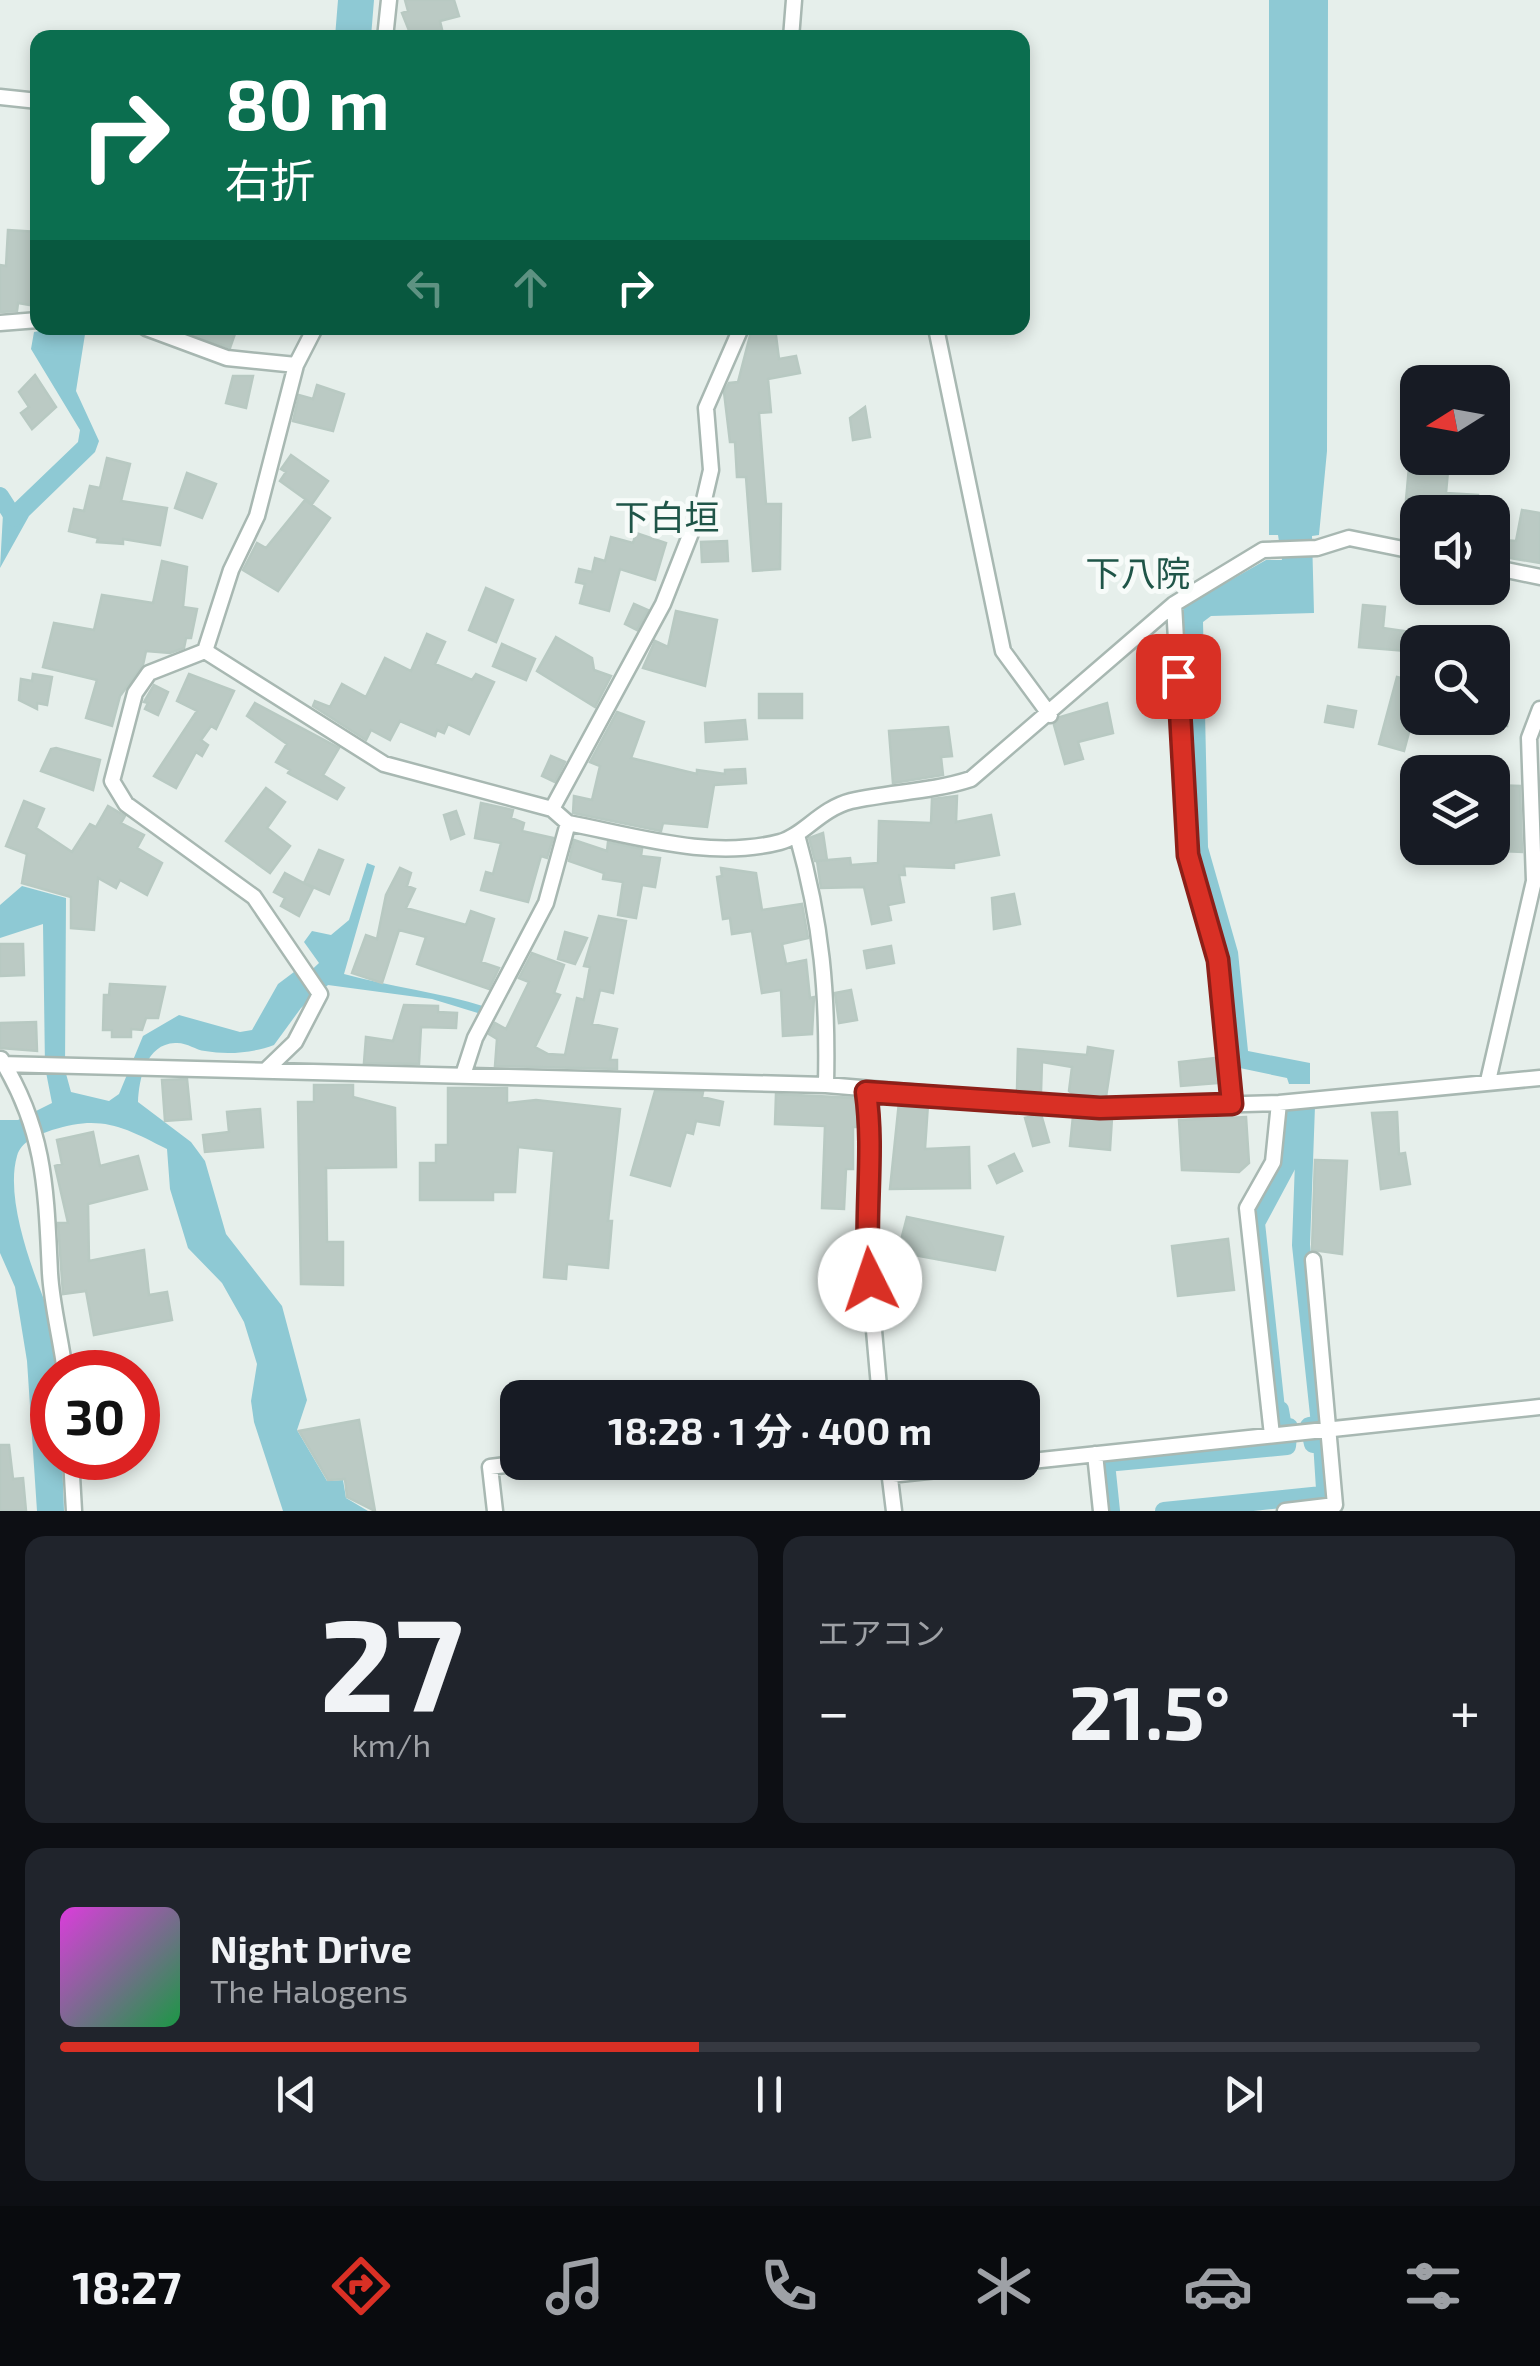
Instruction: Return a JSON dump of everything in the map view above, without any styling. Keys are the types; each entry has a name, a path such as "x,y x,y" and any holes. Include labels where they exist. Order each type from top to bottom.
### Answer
{"street":[{"path":"387,30 389,0"},
{"path":"792,30 794,0"},
{"path":"0,98 30,100"},
{"path":"0,322 30,320"},
{"path":"165,335 227,358 296,365"},
{"path":"205,651 231,570 258,516 296,365 311,335"},
{"path":"552,809 663,604 704,500 711,470 706,408 738,335"},
{"path":"937,335 1004,651 1050,715"},
{"path":"205,651 384,764 552,809 568,823 706,849 780,842 797,835 811,819 849,802 934,791 971,779 1050,715 1174,604 1263,550 1317,548 1350,538 1400,548"},
{"path":"1510,571 1540,577"},
{"path":"1174,604 1188,855 1218,960 1232,1104"},
{"path":"205,651 149,672 135,693 112,781 126,804 254,898 320,994 295,1042 267,1069"},
{"path":"1488,1081 1534,881 1529,738 1540,709"},
{"path":"464,1075 475,1038 546,903 568,823"},
{"path":"797,835 812,890 828,993 826,1086"},
{"path":"1,1062 826,1086 1100,1108 1279,1103 1540,1078"},
{"path":"1,1062 38,1140 50,1207 54,1312 62,1350"},
{"path":"866,1092 872,1136 866,1240 878,1380"},
{"path":"1278,1434 1246,1208 1273,1162 1279,1103"},
{"path":"1285,1511 1335,1505 1324,1434 1313,1260"},
{"path":"1040,1460 1278,1434 1324,1434 1540,1407"},
{"path":"1095,1454 1101,1511"},
{"path":"494,1511 490,1467 500,1466"},
{"path":"72,1480 74,1511"},
{"path":"890,1480 894,1511"}],"water":[{"path":"338,0 374,0 372,30 336,30"},
{"path":"1269,0 1328,0 1327,451 1319,535 1312,536 1314,613 1211,616 1203,622 1208,847 1238,952 1248,1051 1310,1063 1310,1084 1289,1084 1287,1078 1235,1067 1194,850 1183,607 1266,560 1282,560 1278,535 1269,535"},
{"path":"33,335 85,335 76,391 99,441 95,452 29,516 0,568 3,514 78,442 80,430 31,349"},
{"path":"367,863 375,866 344,974 486,1007 481,1014 432,999 328,985 301,1008 274,1045 231,1053 179,1043 165,1045 151,1056 140,1083 138,1102 191,1142 205,1161 226,1234 282,1306 307,1400 297,1430 327,1481 343,1480 346,1498 368,1511 283,1511 254,1422 251,1401 257,1364 244,1322 222,1283 188,1248 170,1189 167,1149 125,1129 99,1123 69,1125 36,1136 26,1142 17,1156 17,1211 48,1313 54,1350 30,1350 30,1406 15,1287 0,1253 0,1120 18,1120 52,1103 45,1067 43,924 0,938 0,905 22,886 66,898 65,1070 71,1092 109,1101 119,1094 143,1036 179,1015 240,1032 252,1030 278,984 294,972 302,979 319,963 304,942 312,931 331,935 349,920"},
{"path":"35,1480 63,1480 64,1511 37,1511"}],"building":[{"path":"405,0 454,0 459,16 440,21 442,30 409,30 402,13 408,11"},
{"path":"8,230 30,231 30,305 18,303 17,311 0,312 0,265 6,266"},
{"path":"194,335 235,335 230,348"},
{"path":"750,335 776,335 779,359 796,356 800,373 768,379 771,412 759,413 766,504 781,504 780,569 753,571 746,477 737,477 735,442 730,442 724,392 729,383 738,382"},
{"path":"35,375 56,407 32,429 21,413 29,407 19,392"},
{"path":"233,376 253,376 246,408 226,403"},
{"path":"317,385 344,394 333,431 293,421 299,395 313,399"},
{"path":"865,407 870,437 853,440 850,418"},
{"path":"291,455 328,481 312,504 280,481 286,472 281,469"},
{"path":"107,458 130,464 121,501 167,508 160,545 123,539 123,544 97,542 98,538 69,531 74,509 84,511 90,486 100,488"},
{"path":"187,473 216,484 202,518 175,508"},
{"path":"1408,475 1448,475 1446,493 1478,495 1406,495"},
{"path":"305,500 330,518 278,591 243,570 257,543 266,548"},
{"path":"1522,510 1540,513 1540,563 1510,558 1510,540 1516,541"},
{"path":"636,533 666,543 655,580 620,569 609,611 580,603 585,584 576,582 579,569 592,572 595,558 605,561 611,537 633,543"},
{"path":"727,541 728,561 702,562 701,542"},
{"path":"162,561 187,567 183,607 197,609 191,638 186,638 184,648 170,653 146,651 143,665 120,696 112,726 86,718 97,680 43,667 54,623 94,630 102,595 153,603"},
{"path":"486,588 513,600 496,642 469,630"},
{"path":"634,604 648,610 637,630 625,624"},
{"path":"1363,605 1385,607 1383,628 1400,630 1400,650 1359,647"},
{"path":"676,611 717,620 705,686 643,668 655,641 668,647"},
{"path":"427,634 445,642 435,664 472,680 476,674 494,682 469,734 448,724 444,733 437,730 435,736 400,721 390,740 371,730 366,740 313,706 315,701 330,707 342,684 366,697 385,658 411,671"},
{"path":"556,637 592,658 594,670 611,676 595,707 537,671"},
{"path":"502,644 535,659 526,680 493,666"},
{"path":"33,674 52,677 47,705 37,703 37,709 19,700 21,679 32,681"},
{"path":"189,674 234,691 216,729 211,726 201,740 208,745 202,756 196,752 176,788 154,776 197,711 177,701"},
{"path":"1397,677 1400,678 1400,735 1408,735 1404,751 1379,744"},
{"path":"154,685 168,692 158,715 145,709 148,703 144,702"},
{"path":"759,694 802,694 802,718 759,718"},
{"path":"255,703 339,748 323,775 344,788 337,799 288,773 290,770 276,762 287,744 247,716"},
{"path":"1107,703 1113,733 1078,742 1083,759 1065,764 1054,725 1060,717"},
{"path":"1328,706 1356,711 1353,727 1325,722"},
{"path":"617,712 644,722 631,758 697,774 697,770 725,774 725,770 745,769 746,783 714,785 707,827 663,823 661,831 573,813 574,796 592,800 600,766 590,762"},
{"path":"745,720 747,739 706,742 705,723"},
{"path":"948,727 952,756 941,757 943,775 893,783 889,731"},
{"path":"51,749 100,760 93,790 41,771"},
{"path":"551,756 565,762 555,782 542,776"},
{"path":"1510,786 1520,786 1522,852 1510,851"},
{"path":"266,788 285,802 267,828 290,846 270,873 226,841"},
{"path":"957,796 956,822 991,815 999,855 954,863 954,868 904,866 905,875 899,875 904,902 888,905 891,920 872,924 864,887 821,888 817,861 850,858 851,865 878,863 879,821 931,823 932,799"},
{"path":"24,801 44,809 36,828 72,852 90,824 96,827 108,806 125,816 121,823 144,835 137,848 162,863 147,895 120,880 116,888 98,878 94,930 71,928 71,897 22,883 27,854 6,846"},
{"path":"481,803 513,810 511,818 524,823 522,831 553,838 547,858 541,856 528,902 481,890 486,872 493,874 501,843 475,838"},
{"path":"456,811 464,834 451,839 444,815"},
{"path":"823,833 827,860 815,861 809,838"},
{"path":"574,840 607,851 608,842 642,849 641,856 660,858 655,887 642,885 636,918 618,915 623,882 603,879 604,873 569,861"},
{"path":"319,850 343,860 329,894 304,883"},
{"path":"400,868 411,873 407,886 415,889 406,908 466,925 471,911 494,919 481,962 499,968 489,989 417,964 426,937 399,930 382,983 352,973 366,935 377,939 386,895"},
{"path":"721,868 756,873 762,910 802,904 808,938 782,944 786,964 806,960 810,998 814,997 812,1034 783,1036 781,990 762,993 752,931 732,934 730,918 723,919 717,877 722,876"},
{"path":"285,873 313,888 299,916 281,906 285,898 274,892"},
{"path":"1014,894 1020,924 994,929 992,898"},
{"path":"599,916 626,921 613,993 600,990 592,1024 617,1029 610,1060 617,1060 617,1069 495,1066 497,1039 489,1034 495,1023 506,1029 529,982 519,978 532,953 564,965 554,993 560,995 535,1047 548,1054 565,1055 577,998 584,1000 590,967 584,966"},
{"path":"565,932 587,938 575,964 558,959"},
{"path":"0,944 23,944 24,975 0,976"},
{"path":"891,946 894,963 867,968 864,951"},
{"path":"110,984 165,987 158,1018 146,1018 142,1030 131,1029 131,1037 112,1037 112,1030 103,1030 104,995 109,995"},
{"path":"851,990 857,1020 839,1023 835,993"},
{"path":"404,1005 438,1006 438,1012 457,1013 456,1028 421,1027 419,1064 364,1063 366,1037 393,1041"},
{"path":"36,1022 37,1051 0,1048 0,1023"},
{"path":"1088,1047 1113,1051 1106,1097 1074,1095 1069,1091 1072,1067 1042,1062 1041,1092 1017,1090 1018,1049 1087,1055"},
{"path":"1216,1058 1217,1083 1181,1086 1179,1062"},
{"path":"187,1079 191,1119 165,1121 162,1080"},
{"path":"314,1085 353,1085 353,1097 395,1108 396,1167 326,1168 327,1242 343,1242 343,1285 301,1284 298,1102 314,1102"},
{"path":"448,1088 507,1088 507,1103 536,1100 620,1109 608,1221 612,1221 608,1268 567,1264 566,1279 544,1277 554,1151 518,1147 515,1192 493,1192 493,1200 420,1200 420,1163 436,1163 436,1145 448,1145"},
{"path":"655,1091 703,1092 702,1097 723,1102 719,1125 696,1121 693,1134 686,1132 670,1186 631,1175"},
{"path":"776,1094 856,1098 860,1127 853,1127 853,1169 846,1169 844,1209 822,1208 825,1126 775,1124"},
{"path":"899,1102 928,1104 925,1149 969,1147 970,1188 890,1189"},
{"path":"260,1109 263,1147 205,1152 203,1135 229,1132 227,1112"},
{"path":"1397,1112 1399,1154 1405,1153 1410,1184 1381,1189 1372,1113"},
{"path":"1041,1114 1049,1142 1033,1146 1025,1118"},
{"path":"1073,1116 1112,1118 1110,1150 1070,1146"},
{"path":"1246,1117 1249,1163 1239,1172 1182,1170 1179,1120"},
{"path":"93,1132 100,1166 138,1156 147,1189 88,1204 89,1261 144,1250 149,1295 167,1292 172,1320 94,1335 86,1291 63,1294 58,1223 68,1223 55,1166 62,1164 57,1140"},
{"path":"1014,1154 1022,1171 997,1183 989,1166"},
{"path":"1315,1160 1347,1161 1342,1254 1312,1250"},
{"path":"907,1217 1003,1237 995,1270 898,1252"},
{"path":"1228,1239 1234,1290 1178,1296 1172,1246"},
{"path":"359,1420 375,1511 347,1497 345,1479 328,1480 299,1431"},
{"path":"0,1445 9,1445 13,1479 23,1478 26,1511 0,1511"}],"waterway":[{"path":"0,496 14,518"},
{"path":"1111,1511 1106,1463 1287,1446 1289,1427 1283,1427 1280,1410 1276,1409 1256,1223 1286,1167 1290,1106 1306,1106 1301,1245 1320,1424 1309,1426 1313,1444 1322,1442 1325,1489 1322,1495 1164,1511"}],"district":[{"name":"下白垣","path":"667,516"},
{"name":"下八院","path":"1138,572"}],"route":[{"path":"870,1280 866,1240 872,1136 866,1092 1100,1108 1232,1104 1218,960 1188,855 1178,676"}]}
